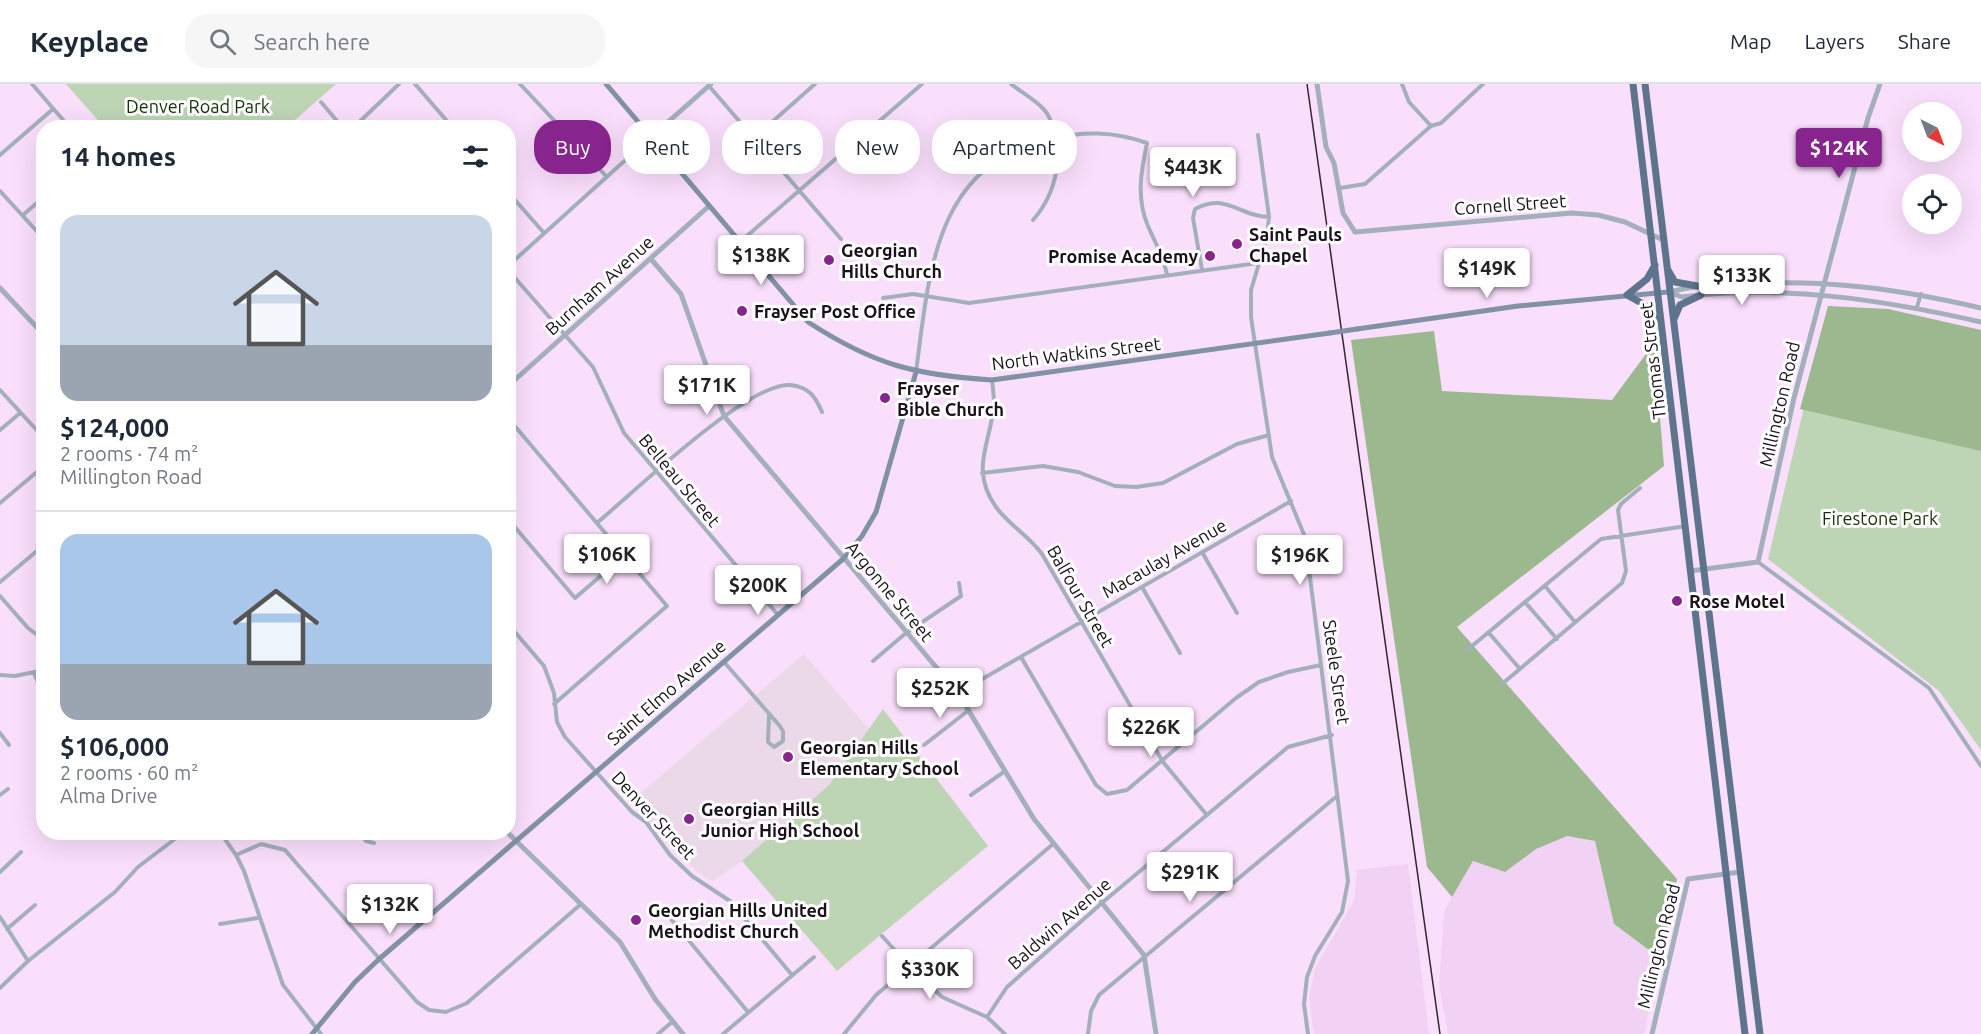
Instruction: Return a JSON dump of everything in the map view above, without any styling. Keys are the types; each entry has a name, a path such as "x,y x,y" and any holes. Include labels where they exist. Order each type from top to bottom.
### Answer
{"highway":[{"name":"Thomas Street","path":"1633,84 1687,525 1690,570 1745,1034"},
{"name":"Thomas Street","path":"1644,84 1760,1034"},
{"path":"1665,264 1675,282 1697,286"},
{"path":"1655,265 1647,279 1627,295 1645,305 1661,321"},
{"path":"1673,324 1680,305 1701,295"},
{"path":"1680,468 1691,466"},
{"path":"1685,512 1697,510"}],"main road":[{"name":"North Watkins Street","path":"606,84 637,120"},
{"name":"North Watkins Street","path":"682,174 808,322 844,345 874,359 937,377 992,381 1518,306 1668,292"},
{"name":"Saint Elmo Avenue","path":"312,1034 355,982 378,960 843,559 862,536 876,512 916,372"}],"street":[{"path":"32,84 63,120"},
{"path":"361,120 399,84"},
{"path":"415,84 446,120"},
{"path":"520,84 606,176"},
{"path":"774,120 815,84"},
{"path":"740,242 922,84"},
{"path":"1011,84 1049,114 1051,120"},
{"path":"1317,84 1326,147 1334,163 1340,188 1365,184 1431,126 1441,123 1481,84"},
{"path":"1402,84 1409,102 1431,126"},
{"name":"Millington Road","path":"1758,562 1794,398 1868,118 1880,84"},
{"path":"670,120 710,85 740,120"},
{"path":"321,102 336,120"},
{"path":"41,120 54,109"},
{"path":"0,155 36,124"},
{"name":"Saint Elmo Avenue","path":"1077,134 1090,132 1120,134 1147,143 1139,177 1140,199 1148,226 1162,252 1167,274"},
{"name":"Steele Street","path":"1258,135 1269,217 1267,237 1251,290 1251,317 1272,457 1305,537 1332,735 1348,881 1342,912 1315,956 1307,977 1304,1004 1308,1034"},
{"path":"516,260 623,161"},
{"path":"786,174 841,239"},
{"name":"Saint Elmo Avenue","path":"916,372 927,296 942,232 954,204 978,174"},
{"path":"1033,220 1041,211 1056,174"},
{"name":"Cornell Street","path":"1340,188 1343,213 1356,232 1572,213 1599,215 1625,222 1663,240"},
{"path":"0,191 36,230"},
{"path":"516,201 544,233"},
{"path":"1202,270 1193,218 1195,209 1203,205 1226,203 1257,217 1269,217"},
{"path":"23,215 36,204"},
{"name":"Burnham Avenue","path":"516,379 709,206"},
{"name":"Argonne Street","path":"651,259 681,294 724,416 958,693 970,709 1034,819 1144,955 1156,1034"},
{"path":"883,298 909,294 969,303 1258,263"},
{"name":"Belleau Street","path":"516,277 592,367 624,433 778,615"},
{"name":"North Watkins Street","path":"1668,292 1697,286 1824,282 1921,294 1981,308"},
{"path":"0,288 36,326"},
{"name":"North Watkins Street","path":"1668,292 1682,297 1782,293 1821,296 1917,307 1981,322"},
{"path":"1917,307 1921,294"},
{"name":"Balfour Street","path":"992,381 994,404 982,452 982,473 997,509 1029,537 1042,554 1162,762 1206,814"},
{"path":"598,523 724,416 770,389 788,385 805,388 814,395 822,412"},
{"path":"0,390 36,430"},
{"path":"0,429 20,413"},
{"path":"516,427 667,606 554,705"},
{"path":"982,473 1043,466 1078,472 1115,486 1137,487 1163,483 1237,444 1269,435"},
{"path":"0,503 36,473"},
{"path":"1502,684 1623,583 1626,571 1618,510 1621,504 1640,488"},
{"name":"Macaulay Avenue","path":"958,693 1291,501"},
{"path":"1466,651 1601,539 1687,525"},
{"path":"516,528 575,598 625,555"},
{"path":"0,582 36,552"},
{"path":"1202,552 1237,613"},
{"path":"1690,570 1758,562 1929,688 1981,766"},
{"path":"873,661 906,633 961,596 959,583"},
{"path":"1545,586 1575,622"},
{"path":"1142,587 1180,653"},
{"path":"0,596 36,634"},
{"path":"1525,602 1557,639"},
{"name":"Denver Street","path":"516,633 544,666 554,693 557,722 565,737 632,812 646,822 670,855 692,876 730,901 792,975"},
{"path":"1489,633 1520,669"},
{"path":"1021,657 1096,785 1107,794 1127,790 1236,698 1259,682 1288,672 1322,665"},
{"path":"724,663 779,725 784,736 783,741 774,747 768,742 769,714"},
{"path":"0,675 34,673 36,678"},
{"path":"924,745 970,709"},
{"path":"0,733 9,745"},
{"name":"Baldwin Avenue","path":"987,1017 1007,987 1206,814 1288,747 1332,735"},
{"path":"971,795 1006,771"},
{"path":"0,795 8,789"},
{"path":"1088,1034 1090,1011 1099,995 1338,795"},
{"path":"0,988 28,962 114,892 138,867 173,840"},
{"path":"226,840 236,855 283,986 321,1034"},
{"path":"365,840 374,843"},
{"path":"517,842 626,950 672,1022 683,1034"},
{"path":"236,855 261,844 285,850 378,960 417,1002 429,1010 446,1012 467,1002 581,904"},
{"path":"844,1034 876,995 1053,844"},
{"path":"0,872 21,852"},
{"name":"Millington Road","path":"1652,1034 1688,879 1740,872"},
{"path":"8,929 35,905"},
{"path":"0,917 28,962"},
{"path":"220,924 258,918"},
{"path":"670,919 748,1012"},
{"path":"882,936 909,967 942,997 987,1017 1005,1034"},
{"path":"723,1034 814,957"},
{"path":"658,1034 672,1022"}],"shaded area":[{"path":"804,654 869,729 829,785 742,861 713,881 704,877 671,848 630,802"},
{"path":"1567,836 1595,841 1614,924 1661,959 1644,1034 1448,1034 1439,986 1444,911 1473,861 1505,871 1536,849"},
{"path":"1408,864 1429,1034 1314,1034 1309,997 1315,969 1354,901 1357,870"}],"green space":[{"name":"Denver Road Park","path":"66,84 336,84 295,120 98,120"},
{"name":"Firestone Park","path":"1828,306 1981,337 1981,750 1939,691 1768,559"},
{"path":"1828,306 1888,309 1981,330 1981,451 1800,409"},
{"path":"1434,331 1442,391 1612,400 1654,343 1664,466 1457,627 1677,879 1661,959 1614,924 1595,841 1567,836 1536,849 1505,872 1473,861 1452,897 1427,867 1351,340"},
{"path":"883,709 988,846 837,971 742,861 829,785"}],"railway":[{"path":"1307,84 1440,1034"}],"place":[{"name":"Saint Pauls Chapel","path":"1237,244"},
{"name":"Promise Academy","path":"1210,256"},
{"name":"Georgian Hills Church","path":"829,260"},
{"name":"Frayser Post Office","path":"742,311"},
{"name":"Frayser Bible Church","path":"885,398"},
{"name":"Rose Motel","path":"1677,601"},
{"name":"Georgian Hills Elementary School","path":"788,757"},
{"name":"Georgian Hills Junior High School","path":"689,819"},
{"name":"Georgian Hills United Methodist Church","path":"636,920"}]}
